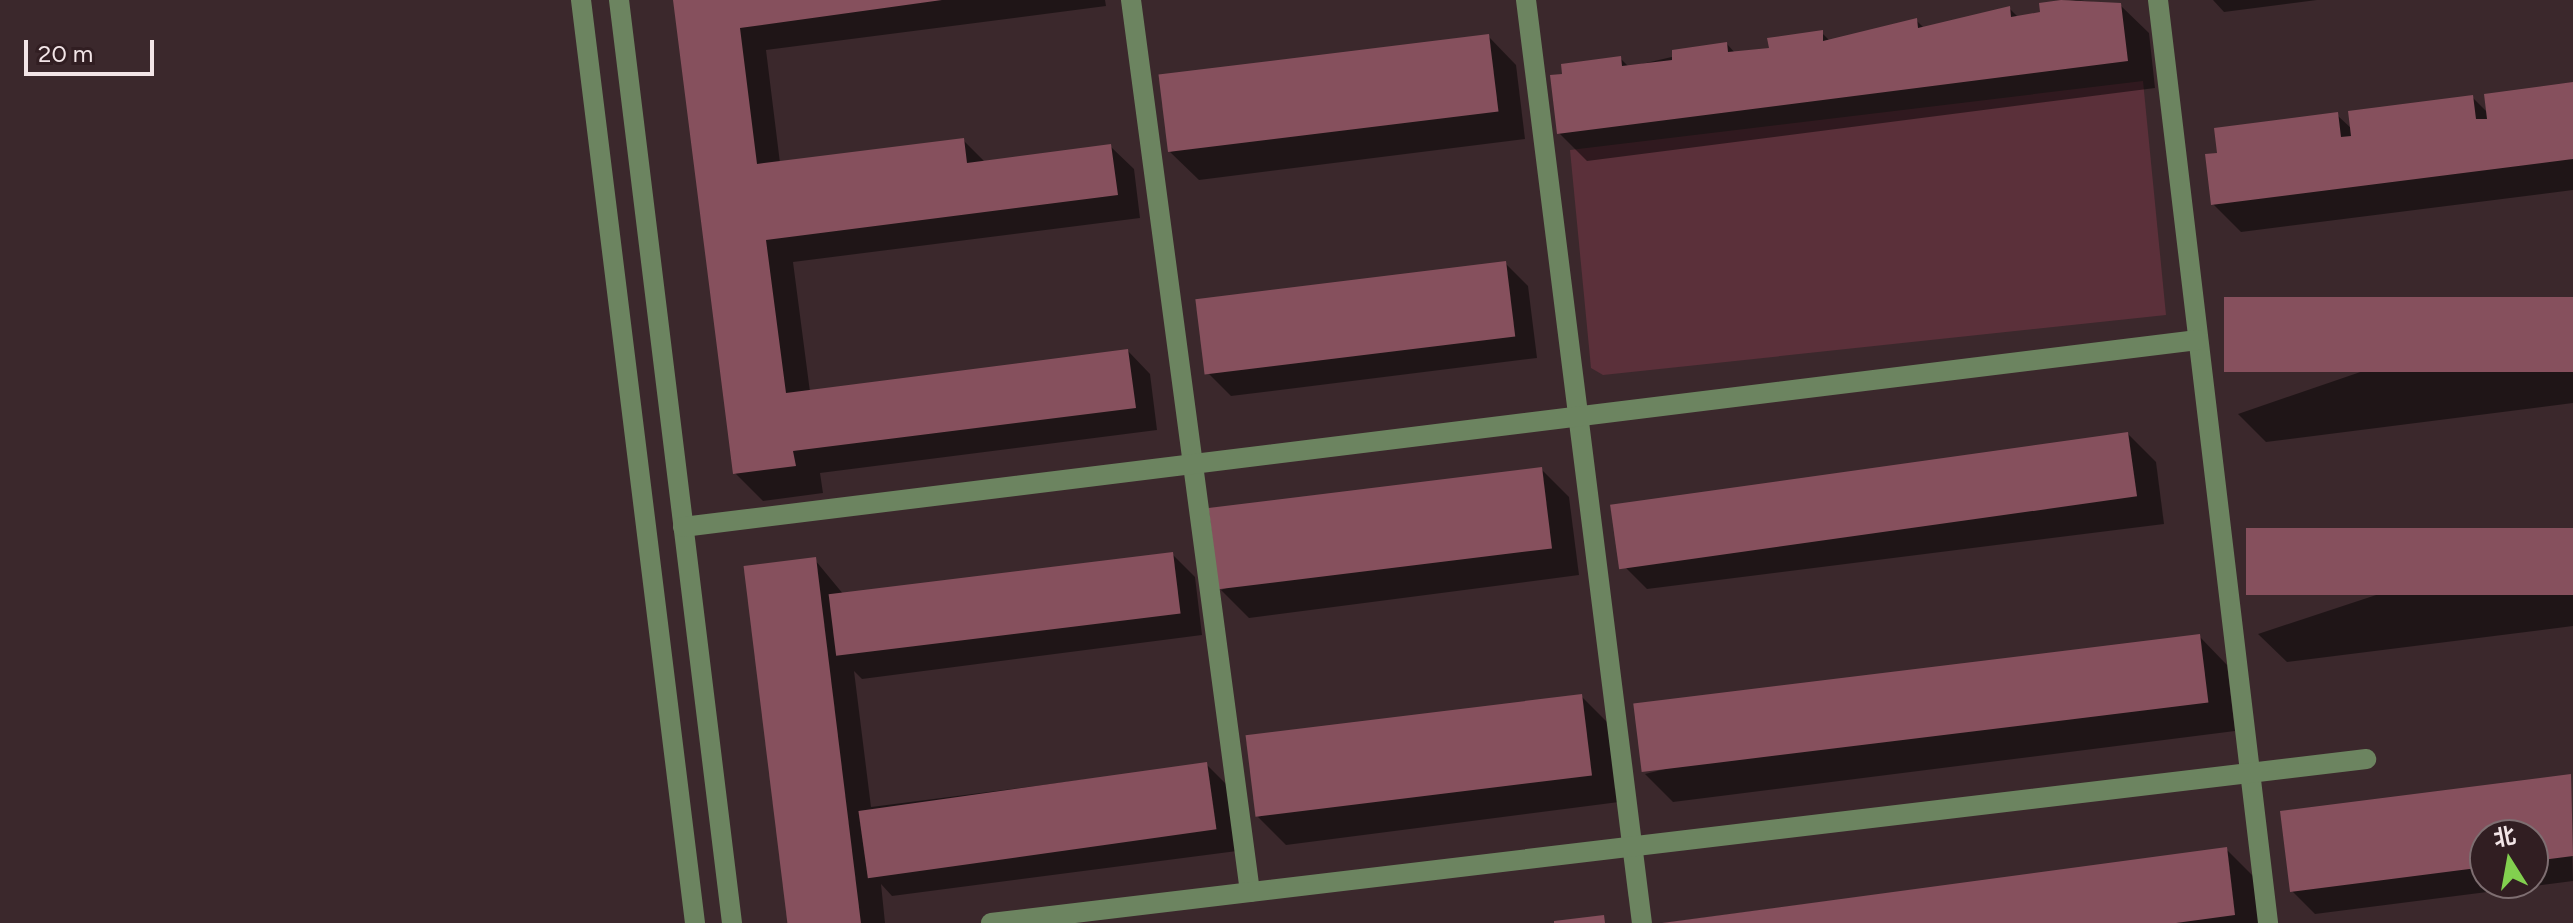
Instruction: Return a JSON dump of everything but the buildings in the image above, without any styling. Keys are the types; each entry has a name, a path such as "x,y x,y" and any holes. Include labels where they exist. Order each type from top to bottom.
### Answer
{"street":[{"path":"581,0 695,923"},
{"path":"619,0 732,923"},
{"path":"1131,0 1250,892"},
{"path":"1526,0 1642,923"},
{"path":"2158,0 2268,923"},
{"path":"683,527 2198,340"},
{"path":"991,923 2366,759"}],"shaded area":[{"path":"2143,81 2166,315 1603,375 1591,368 1570,150"}]}
